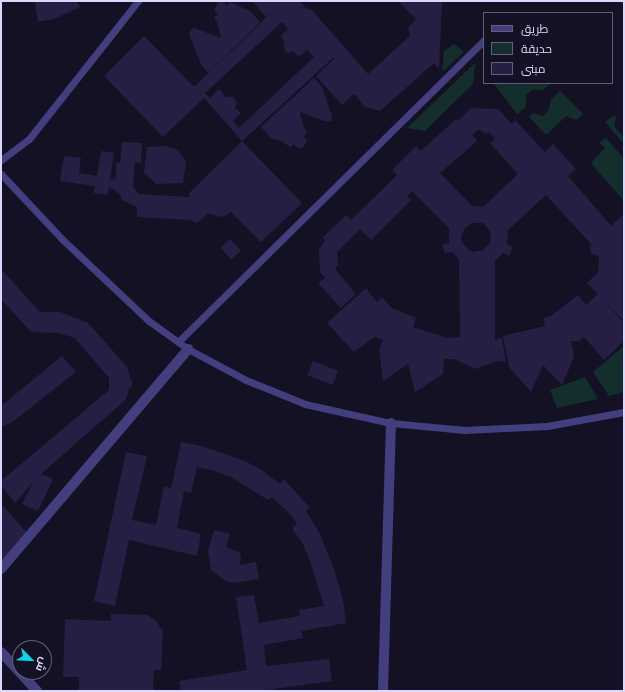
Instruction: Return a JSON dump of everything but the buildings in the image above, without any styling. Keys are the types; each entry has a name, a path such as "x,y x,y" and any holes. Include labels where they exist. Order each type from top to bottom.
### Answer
{"street":[{"path":"1,569 188,349"},
{"path":"383,691 391,424"},
{"path":"1,652 37,691"}],"lane":[{"path":"1,160 29,139 138,1"},
{"path":"178,342 483,41"},
{"path":"1,174 63,240 149,321 188,349 246,380 305,404 391,424 465,430 547,426 624,412"}],"green space":[{"path":"454,44 464,52 442,72 444,51"},
{"path":"475,63 473,84 425,131 407,128"},
{"path":"494,84 550,84 543,90 532,90 526,95 526,107 517,114"},
{"path":"560,91 583,114 576,120 566,116 546,135 529,117 533,113 543,116 548,111 551,100"},
{"path":"614,115 616,117 614,126 624,137 624,144 605,122"},
{"path":"606,138 624,159 623,200 591,163 605,148 599,143"},
{"path":"624,346 624,392 609,396 593,372"},
{"path":"585,377 598,399 557,408 550,390"}]}
